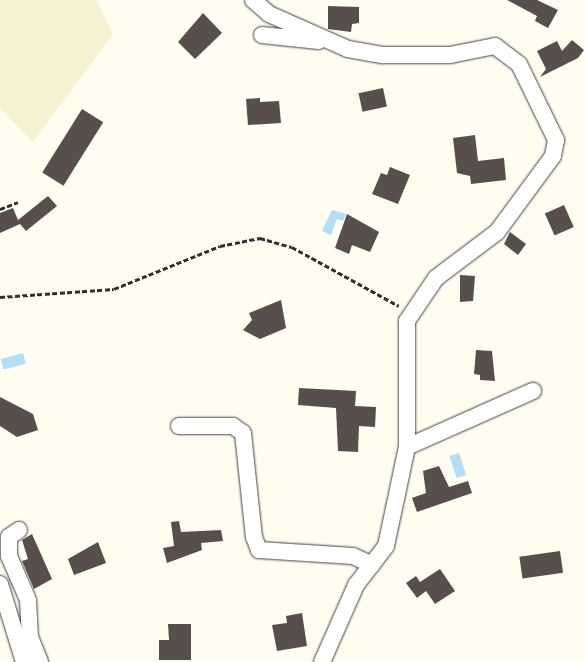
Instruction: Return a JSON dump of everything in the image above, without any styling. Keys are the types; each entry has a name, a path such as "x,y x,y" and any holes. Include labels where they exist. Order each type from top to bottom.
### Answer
{"street":[{"path":"253,0 269,14 322,40 383,55 450,55 495,46 520,64 556,140 553,156 497,232 436,278 407,321 407,447 386,546 356,586 322,662"},
{"path":"262,35 285,41 322,40"},
{"path":"407,447 533,391"},
{"path":"179,426 233,426 243,433 254,537 260,550 353,556 372,565"},
{"path":"19,530 9,537 9,556 28,600 30,637 40,662"},
{"path":"0,584 24,662"}],"path":[{"path":"0,209 18,202"},
{"path":"0,297 114,288 220,246 260,238 292,247 394,300 407,321"}],"shaded area":[{"path":"0,0 96,0 113,34 33,142 0,108"}],"water":[{"path":"332,210 346,214 343,221 337,219 331,235 322,231"},
{"path":"23,353 26,364 4,370 1,359"},
{"path":"459,453 466,475 457,478 449,456"}],"building":[{"path":"507,0 537,0 558,10 548,28 535,21 537,16"},
{"path":"328,6 359,7 359,23 352,24 351,32 328,29"},
{"path":"203,13 222,33 195,59 178,42"},
{"path":"572,40 584,50 578,58 540,77 546,69 537,51 557,41 562,51"},
{"path":"383,88 387,107 362,112 359,93"},
{"path":"260,98 260,102 279,101 281,123 248,125 246,99"},
{"path":"82,109 103,122 63,186 42,173"},
{"path":"475,135 478,161 504,158 506,180 471,184 470,176 457,173 453,138"},
{"path":"390,167 410,175 398,204 372,194 381,173 387,175"},
{"path":"48,196 57,206 26,231 20,224 0,233 0,213 13,208 18,220"},
{"path":"564,205 574,227 555,235 545,214"},
{"path":"347,214 379,232 370,252 352,245 349,254 335,248"},
{"path":"510,232 526,244 518,255 504,244"},
{"path":"460,275 475,276 473,301 460,302"},
{"path":"281,300 286,328 260,339 243,330 252,320 249,313"},
{"path":"476,350 492,351 495,381 480,380 480,375 474,374"},
{"path":"299,388 356,391 355,406 376,407 375,427 359,426 358,452 338,451 336,408 298,405"},
{"path":"0,397 33,414 38,430 17,437 0,426"},
{"path":"439,466 449,487 468,481 472,493 417,512 412,498 426,493 423,471"},
{"path":"179,521 181,532 221,530 223,541 201,543 202,550 167,563 163,548 174,546 171,522"},
{"path":"32,534 52,579 34,589 22,561 28,559 22,540"},
{"path":"98,542 106,563 74,575 68,559"},
{"path":"560,551 563,573 522,578 519,557"},
{"path":"440,569 455,591 435,604 426,591 417,598 406,583 416,576 420,582"},
{"path":"302,613 307,646 277,651 272,625 287,623 286,616"},
{"path":"168,624 191,624 191,660 159,660 159,640 169,640"}]}
